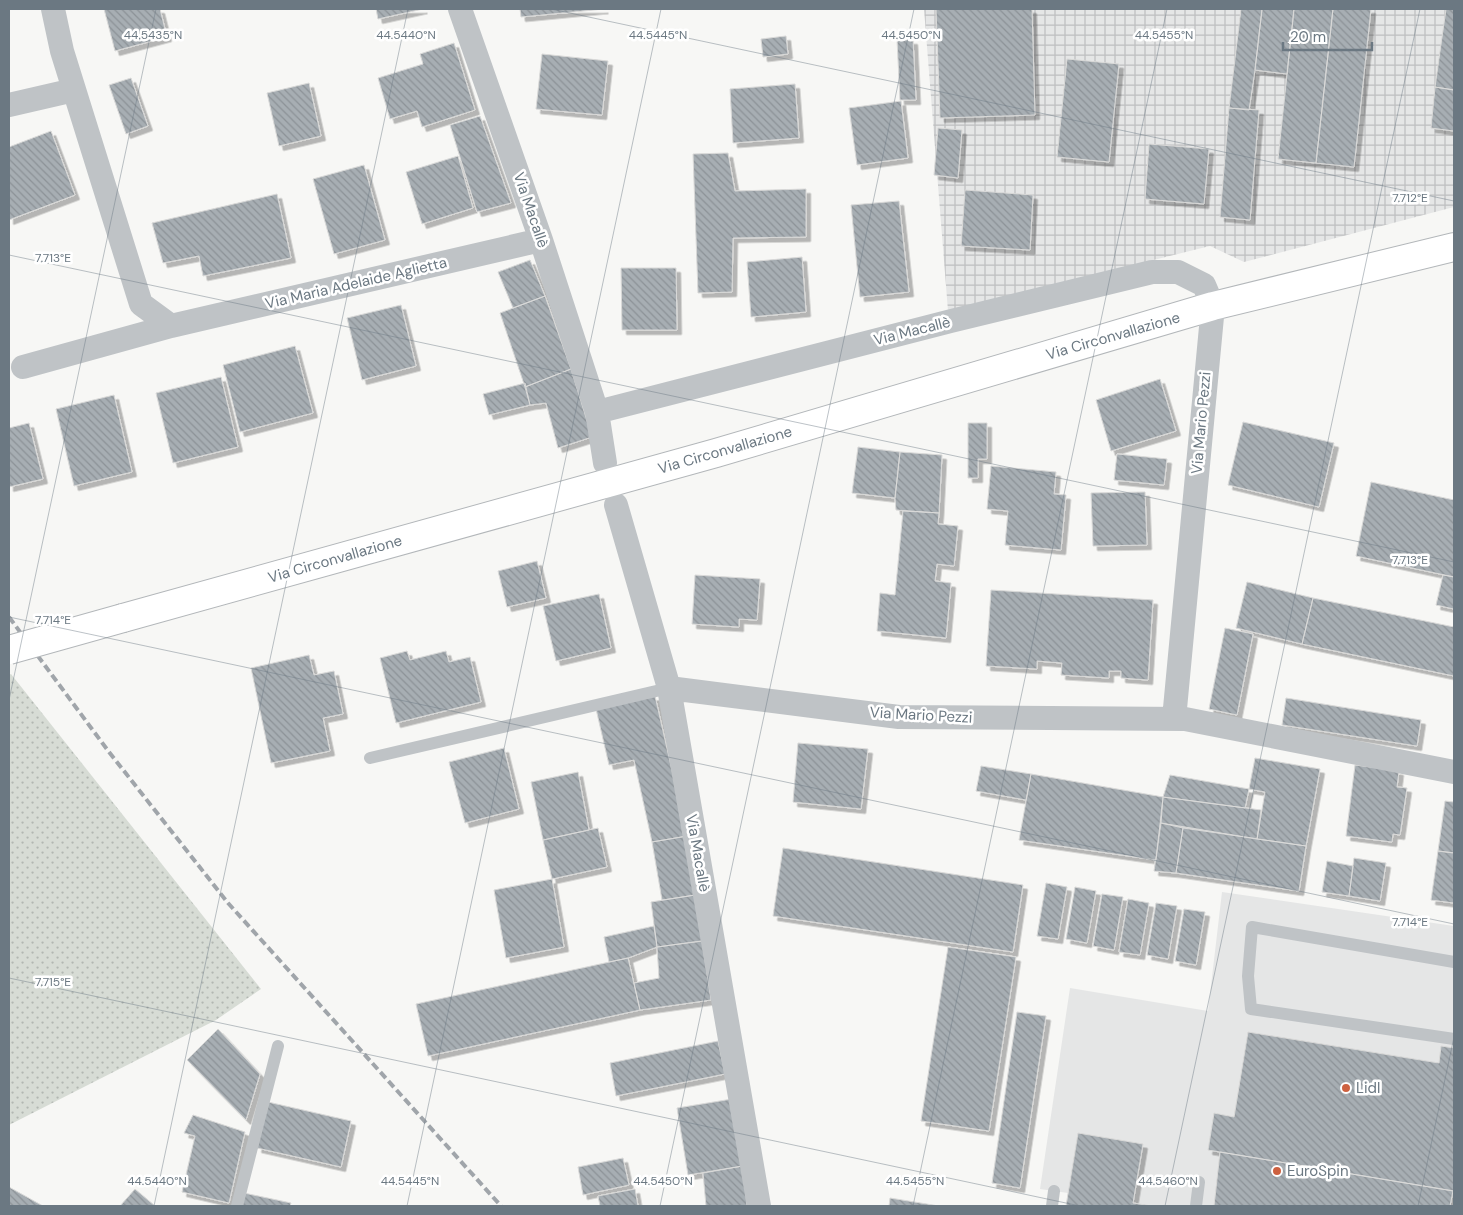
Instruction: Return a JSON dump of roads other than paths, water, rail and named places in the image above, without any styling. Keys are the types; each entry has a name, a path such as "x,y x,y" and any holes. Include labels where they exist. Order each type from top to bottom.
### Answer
{"main road":[{"name":"Via Circonvallazione","path":"9,650 716,452 1213,306 1450,250"}],"street":[{"path":"53,9 62,51 141,304 171,326"},
{"name":"Via Macallè","path":"460,9 541,240 597,412 605,463"},
{"path":"9,104 74,90"},
{"name":"Via Maria Adelaide Aglietta","path":"23,367 171,326 541,240"},
{"name":"Via Macallè","path":"597,412 1152,272 1178,272 1204,285 1213,306"},
{"name":"Via Mario Pezzi","path":"1174,719 1213,306"},
{"name":"Via Macallè","path":"616,505 669,688 759,1206"},
{"name":"Via Mario Pezzi","path":"669,688 899,717 1186,719 1454,772"}],"lane":[{"path":"370,758 669,688"},
{"path":"1454,962 1252,928 1248,976 1251,1009 1454,1040"},
{"path":"237,1206 278,1046"},
{"path":"1196,1206 1200,1182"},
{"path":"1052,1206 1054,1191"}],"railway":[{"path":"9,617 109,752 228,903 501,1206"}],"place":[{"name":"Lidl","path":"1346,1088"},
{"name":"EuroSpin","path":"1277,1171"}]}
